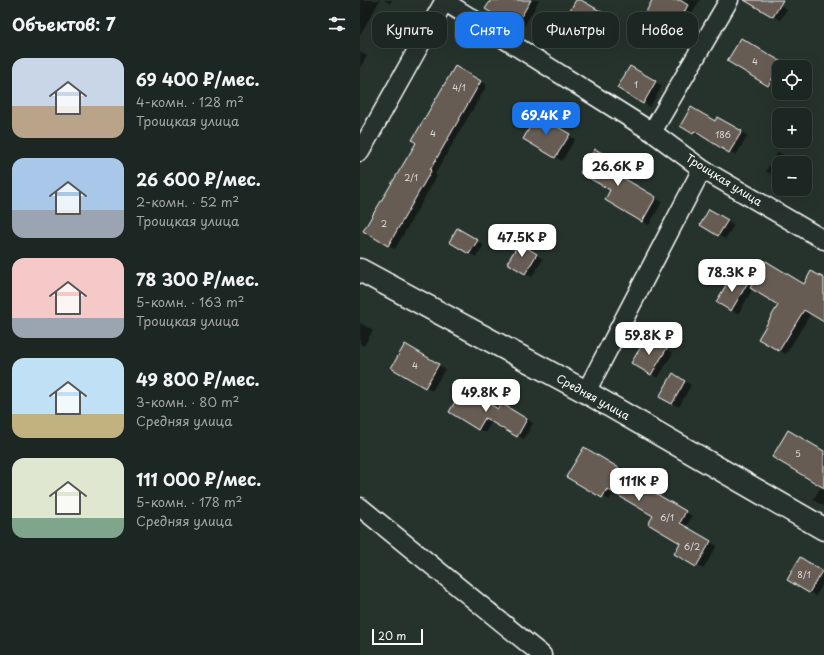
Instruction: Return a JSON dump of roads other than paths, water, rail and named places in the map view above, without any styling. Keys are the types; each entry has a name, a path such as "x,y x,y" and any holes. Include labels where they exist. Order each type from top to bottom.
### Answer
{"street":[{"path":"652,132 729,0"},
{"path":"360,152 445,1"},
{"name":"Троицкая улица","path":"445,1 652,132 702,169 824,240"},
{"path":"586,392 702,169"},
{"name":"Средняя улица","path":"360,270 586,392 824,529"},
{"path":"360,507 542,655"}]}
